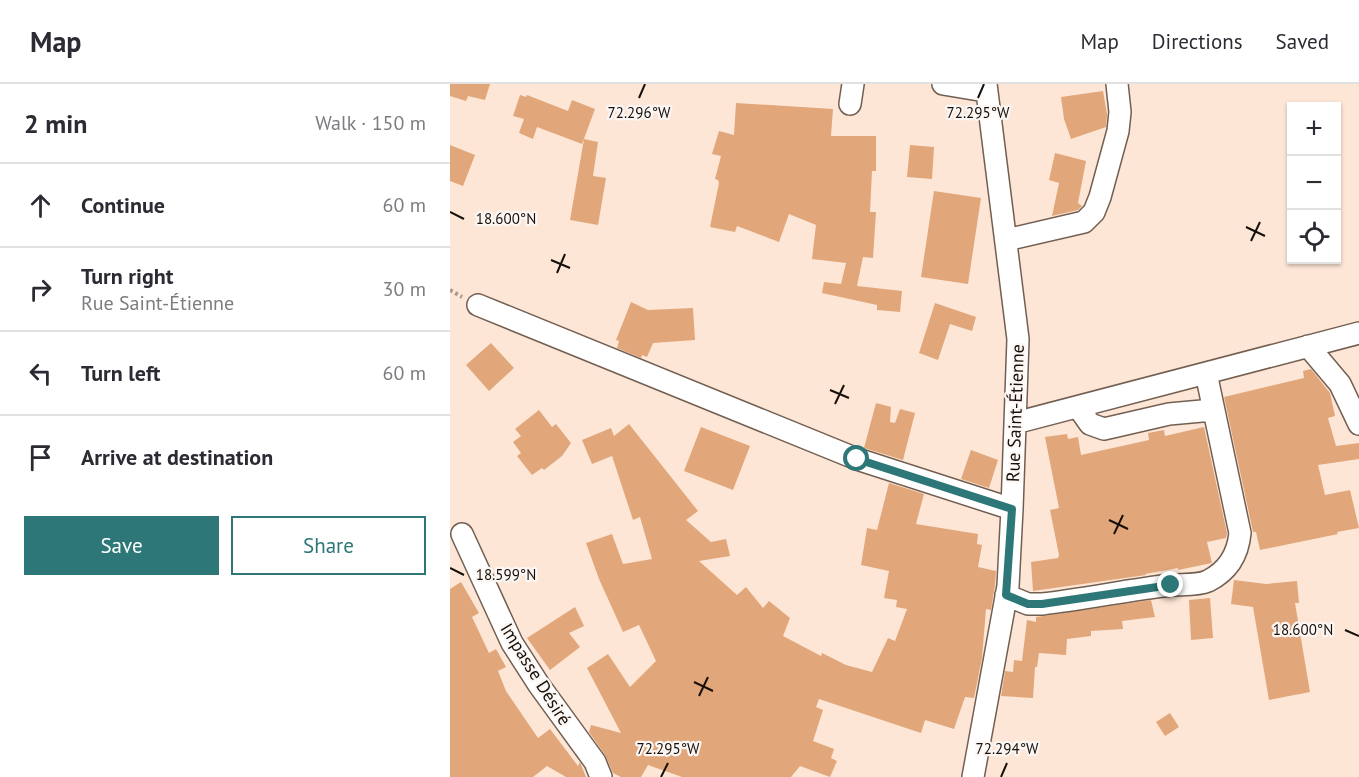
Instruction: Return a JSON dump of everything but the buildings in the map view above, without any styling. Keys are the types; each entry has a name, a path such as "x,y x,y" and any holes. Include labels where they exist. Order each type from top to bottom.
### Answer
{"street":[{"path":"943,84 985,87"},
{"path":"1005,240 1084,222 1094,212 1118,131 1120,112 1117,84"},
{"name":"Rue Saint-Étienne","path":"973,777 1006,595 1012,509 1018,339 985,87"},
{"path":"478,305 857,459 1012,509"},
{"path":"1015,423 1359,333"},
{"path":"1308,346 1340,384 1359,424"},
{"path":"1006,595 1028,604 1042,604 1207,581 1233,561 1240,533 1206,373"},
{"path":"1077,406 1090,424 1104,429 1169,414 1213,410"},
{"name":"Impasse Désiré","path":"462,534 512,643 595,762 601,777"}],"route":[{"path":"857,459 1012,509 1006,595 1028,604 1088,599 1171,585"}]}
